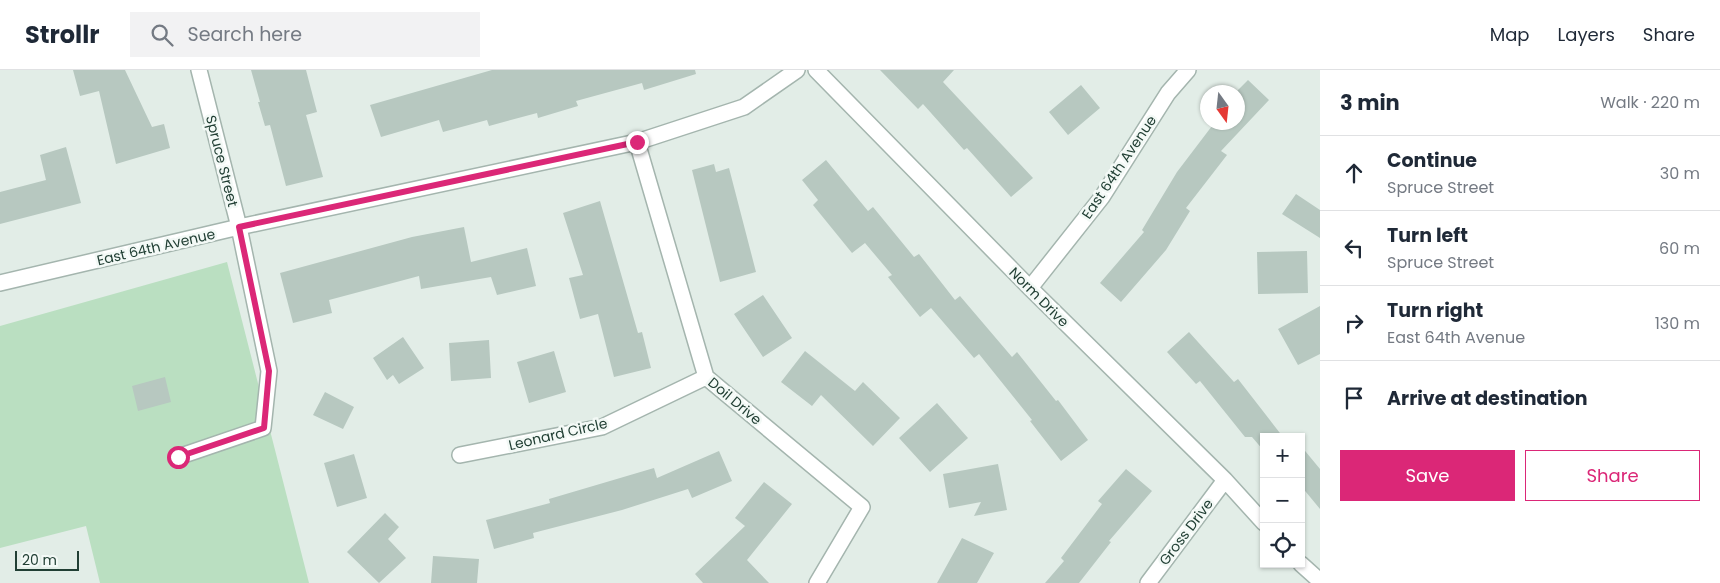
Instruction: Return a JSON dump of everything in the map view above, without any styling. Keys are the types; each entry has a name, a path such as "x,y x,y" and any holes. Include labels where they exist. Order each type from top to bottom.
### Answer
{"street":[{"name":"Spruce Street","path":"178,457 264,428 269,371 239,227 199,70"},
{"name":"East 64th Avenue","path":"0,283 239,227 637,142 744,107 797,70"},
{"name":"Norm Drive","path":"816,70 1030,288 1225,480 1260,519"},
{"name":"East 64th Avenue","path":"1030,288 1102,197 1168,93 1188,70"},
{"name":"Doil Drive","path":"637,142 706,378 862,507 817,583"},
{"name":"Leonard Circle","path":"460,455 602,427 706,378"},
{"name":"Gross Drive","path":"1148,583 1225,480"},
{"path":"1305,568 1320,581"}],"green space":[{"path":"227,262 309,583 100,583 86,526 0,548 0,326"}],"building":[{"path":"73,70 125,70 152,127 164,124 170,148 116,164 99,91 80,96"},
{"path":"251,70 306,70 317,112 306,115 323,177 286,186 270,125 265,126"},
{"path":"492,70 695,70 696,74 644,90 642,83 576,101 578,106 538,118 537,113 489,126 487,120 443,132 439,120 381,137 370,105"},
{"path":"880,70 954,70 943,82 1033,178 1011,197 967,148 964,150 923,104 918,109"},
{"path":"1248,80 1269,100 1245,126 1245,85 1243,85"},
{"path":"1081,85 1100,108 1068,135 1049,112"},
{"path":"1209,130 1241,130 1221,151 1227,155 1186,208 1190,211 1166,250 1121,302 1100,283 1144,232 1142,230 1177,172"},
{"path":"66,147 81,203 0,224 0,192 46,180 40,155"},
{"path":"826,160 868,211 873,207 914,257 919,254 955,300 960,296 1012,357 1017,352 1056,401 1058,400 1088,440 1061,461 1030,421 1032,420 979,354 974,358 931,308 920,317 888,277 892,275 865,243 852,253 813,205 818,200 802,180"},
{"path":"714,164 716,172 729,168 756,272 720,282 692,170"},
{"path":"1296,194 1320,210 1320,238 1282,214"},
{"path":"600,201 638,333 642,332 651,368 614,377 598,314 580,319 569,278 583,275 563,213"},
{"path":"464,227 471,262 527,248 536,286 497,295 491,277 421,289 419,276 329,300 332,313 293,323 280,273 412,237"},
{"path":"1307,251 1308,293 1258,294 1257,252"},
{"path":"763,295 792,338 763,357 734,314"},
{"path":"1320,306 1320,354 1298,365 1278,329"},
{"path":"1189,332 1234,382 1238,379 1280,433 1260,433 1260,446 1252,437 1245,437 1200,381 1196,384 1167,352"},
{"path":"403,337 424,368 399,384 393,375 387,380 373,358"},
{"path":"489,340 491,378 451,381 449,343"},
{"path":"554,351 566,392 529,403 517,362"},
{"path":"805,351 855,391 863,382 900,418 873,446 821,395 812,406 781,382"},
{"path":"165,377 171,402 138,411 132,386"},
{"path":"325,392 354,407 343,429 313,415"},
{"path":"937,403 968,438 930,472 899,438"},
{"path":"719,451 732,481 692,498 688,489 622,510 533,533 534,538 494,549 486,520 550,503 549,499 654,468 657,478"},
{"path":"1305,451 1320,469 1320,509 1305,491"},
{"path":"354,454 367,498 337,507 324,463"},
{"path":"998,464 1007,510 974,516 981,502 949,508 943,474"},
{"path":"1126,469 1152,491 1109,541 1111,542 1079,583 1045,583 1064,561 1061,558 1102,504 1098,501"},
{"path":"764,482 792,504 747,560 769,583 703,583 695,574 745,526 735,518"},
{"path":"385,513 399,527 388,539 406,558 379,583 347,552"},
{"path":"962,538 994,553 977,583 937,583"},
{"path":"433,556 479,559 477,583 431,583"}],"route":[{"path":"178,457 264,428 269,371 239,227 637,142"}]}
